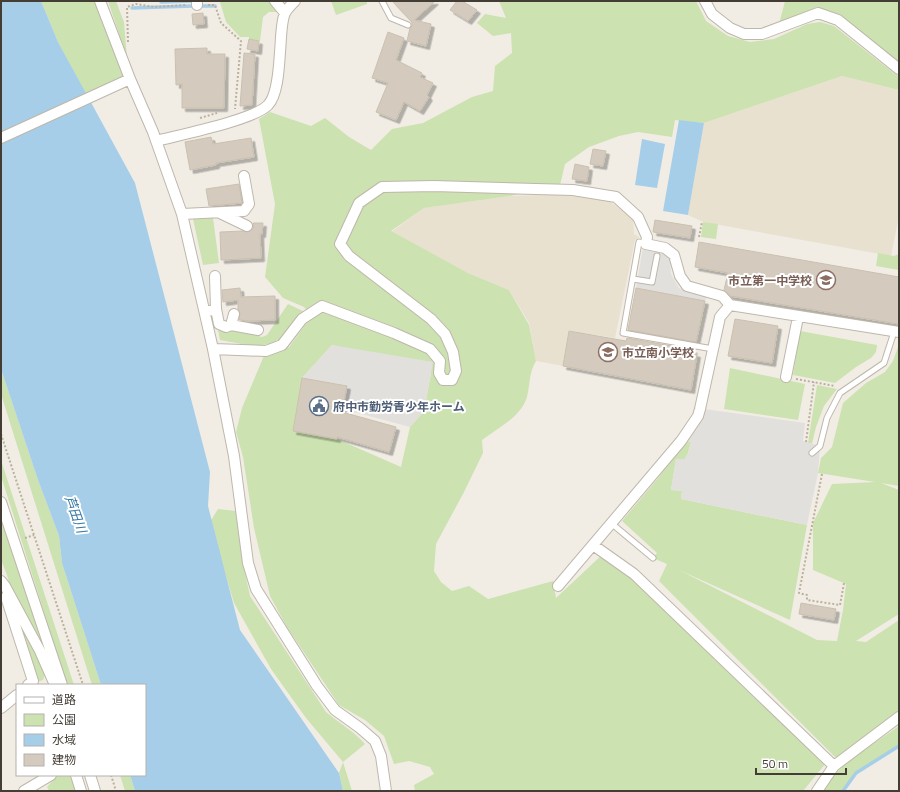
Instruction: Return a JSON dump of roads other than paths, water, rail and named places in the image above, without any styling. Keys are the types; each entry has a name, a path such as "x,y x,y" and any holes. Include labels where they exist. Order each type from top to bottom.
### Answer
{"street":[{"path":"100,1 126,82 156,141 182,214 213,349 234,456 248,563 256,589 317,686 335,710 375,741 381,756 386,791"},
{"path":"275,1 285,13"},
{"path":"156,141 237,120 256,113 267,106 274,93 279,70 285,13 295,1"},
{"path":"705,1 712,14 730,28 744,34 762,34 818,13 838,20 899,69"},
{"path":"1,138 126,82"},
{"path":"182,214 244,212 249,204 244,176"},
{"path":"213,349 266,351 282,345 302,319 322,306 394,333 430,349 440,361 439,373 443,380 452,380 456,371 453,352 444,334 431,320 349,256 340,244 359,202 382,187 434,186 573,190 616,197 638,217 647,237 646,244 665,248 674,255 680,276 687,286 722,296 730,305 896,332"},
{"path":"218,213 246,226"},
{"path":"215,276 216,309 219,324 226,327 231,325 258,330"},
{"path":"558,586 681,441 698,416 720,317 730,305"},
{"path":"205,312 216,309"},
{"path":"231,325 234,314"},
{"path":"789,378 798,317"},
{"path":"1,502 62,684"},
{"path":"593,545 634,574 834,766"},
{"path":"3,583 33,681 29,684"},
{"path":"3,583 40,651 55,684"},
{"path":"1,708 16,696"},
{"path":"817,791 834,766 899,717"},
{"path":"24,791 49,776"},
{"path":"76,776 81,791"},
{"path":"90,776 95,791"}],"lane":[{"path":"382,1 391,18 408,25"},
{"path":"646,244 639,242 623,333 713,349"},
{"path":"633,279 652,282 657,256"},
{"path":"812,453 820,446 827,418 840,393 884,363 896,332"},
{"path":"611,524 653,558"}],"water":[{"name":"芦田川","path":"1,1 41,1 58,42 135,183 210,472 208,506 240,630 339,773 343,791 135,791 130,776 146,776 146,684 101,684 62,563 59,536 38,480 1,369"},
{"path":"679,120 704,123 688,215 663,211"},
{"path":"642,139 665,144 657,188 635,185"}],"waterway":[{"path":"161,2 193,1"},
{"path":"132,8 215,6"},
{"path":"843,791 856,773 899,746"}],"place":[{"name":"市立第一中学校","path":"826,280"},
{"name":"市立南小学校","path":"608,352"},
{"name":"府中市勤労青少年ホーム","path":"319,406"}]}
